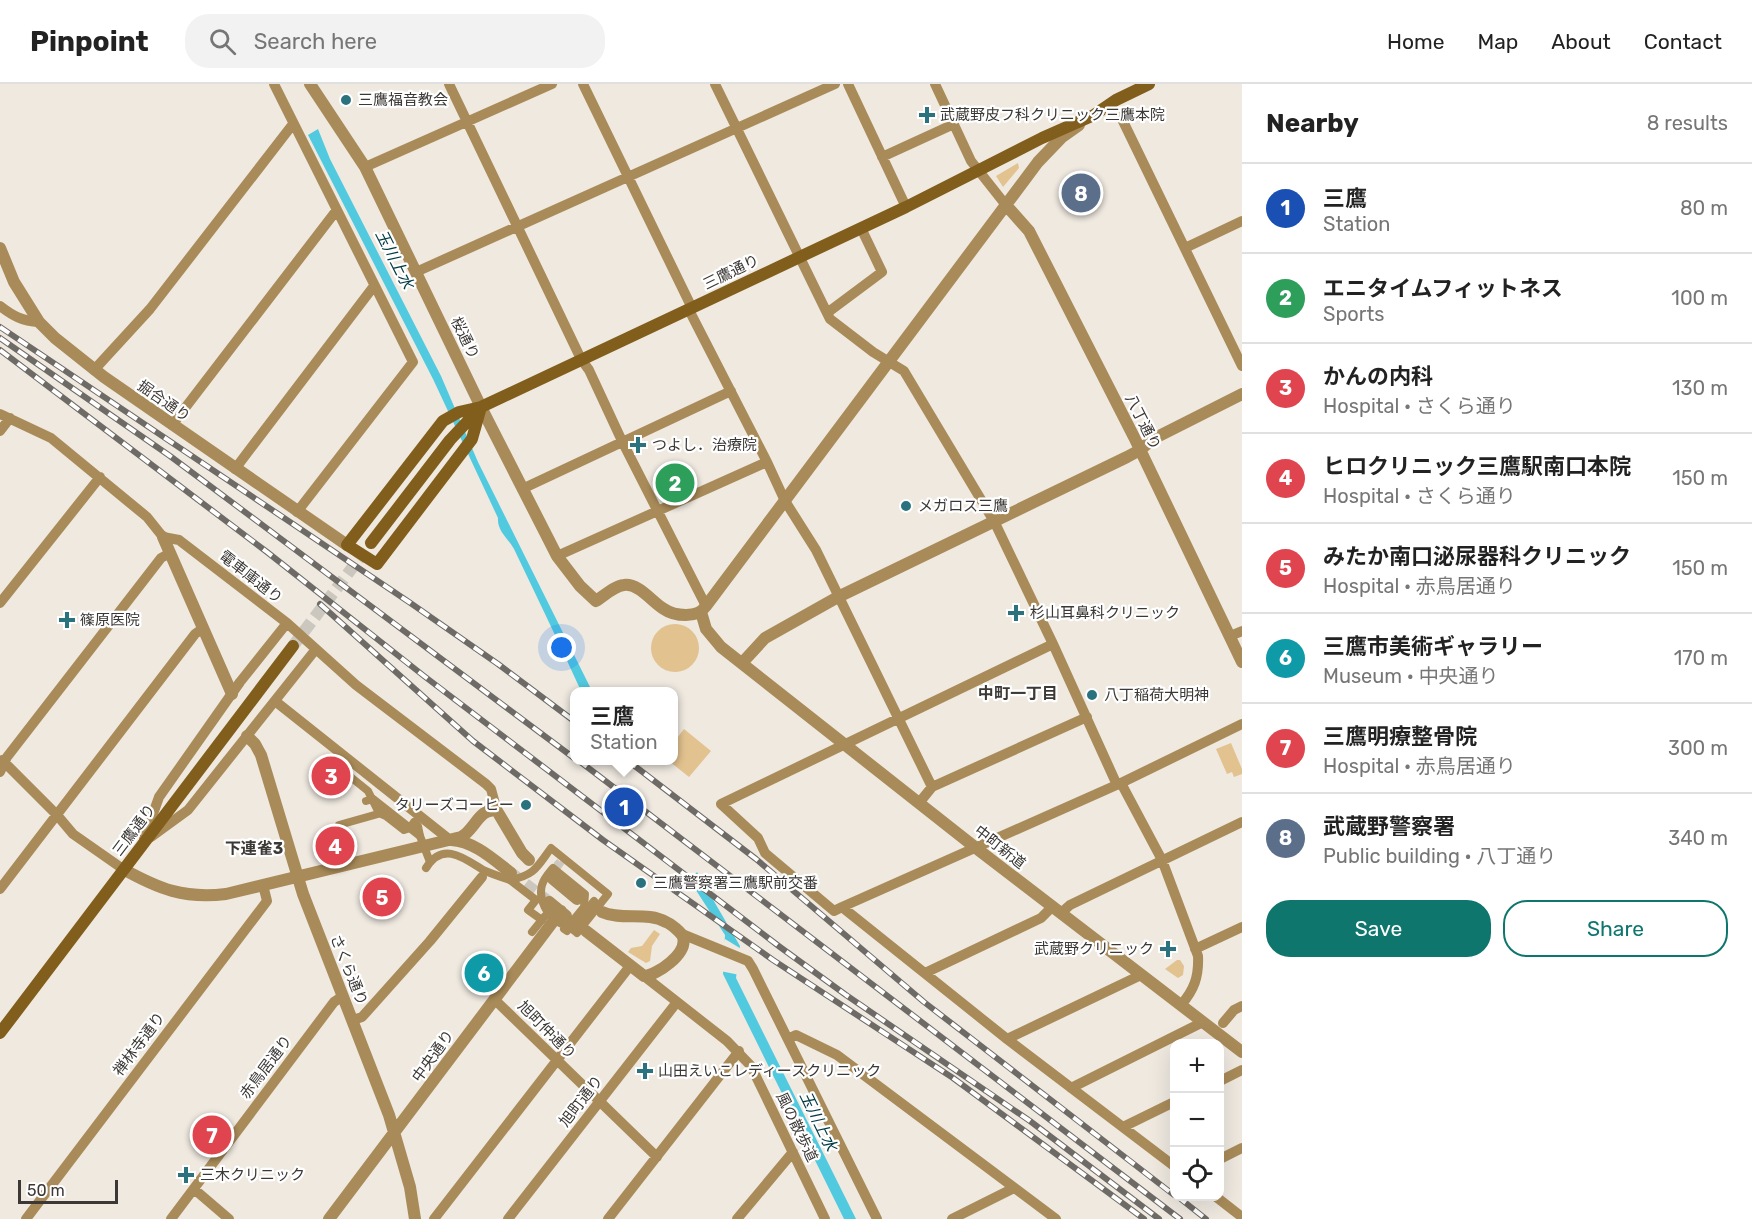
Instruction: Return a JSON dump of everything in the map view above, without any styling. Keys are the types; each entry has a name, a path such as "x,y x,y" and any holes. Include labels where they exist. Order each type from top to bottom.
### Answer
{"main road":[{"name":"三鷹通り","path":"371,543 450,440 481,407 906,207 1042,138 1094,115 1116,100 1149,84"},
{"path":"481,407 472,440 377,564 347,545 443,421 459,412 481,407"},
{"name":"三鷹通り","path":"0,1033 293,646"}],"street":[{"path":"274,84 413,362 297,512"},
{"name":"桜通り","path":"310,84 365,167 481,407 557,556 580,586 596,601 616,588 630,585 665,610 675,614 690,615 704,609"},
{"path":"449,84 704,609 1038,162 1062,137 1094,115"},
{"path":"365,167 552,84"},
{"path":"583,84 785,501 816,550 932,787"},
{"path":"715,84 830,319 903,371 994,523 1119,784 1162,860 1195,949 1198,968 1197,982 1192,993 1181,1005"},
{"path":"416,272 835,84"},
{"path":"848,84 906,207"},
{"path":"935,84 971,161 1005,204"},
{"path":"1120,115 1242,366"},
{"path":"94,370 150,309 293,124"},
{"path":"882,157 954,124"},
{"name":"八丁通り","path":"1005,204 1029,231 1140,450 1242,662"},
{"path":"172,425 336,211"},
{"path":"1185,248 1242,221"},
{"path":"827,313 882,272 861,228"},
{"name":"掘合通り","path":"0,248 14,282 39,322 94,370 347,545"},
{"path":"235,469 374,286"},
{"path":"0,306 24,321 39,322"},
{"path":"522,489 731,391"},
{"path":"742,663 765,638 838,597 1140,450 1153,439 1242,394"},
{"path":"0,431 5,416 51,438 147,517 163,537 232,694"},
{"path":"557,556 767,462"},
{"path":"0,603 100,477"},
{"name":"電車庫通り","path":"163,537 179,540 287,623 365,692 486,784 491,789 497,812"},
{"path":"170,553 160,558 2,764 57,815 73,834 123,868 161,888 192,896 226,894 450,840 468,839 536,900 528,910 546,912 567,923 577,933 608,894 553,849"},
{"name":"中町新道","path":"704,609 706,629 712,639 976,848 1242,1052"},
{"path":"143,843 159,797 232,694 287,623"},
{"path":"0,889 195,634 202,629"},
{"path":"1230,636 1242,631"},
{"path":"1053,644 721,804 758,838 765,853 834,911 1119,784 1242,724"},
{"path":"143,843 188,810 316,649"},
{"path":"276,700 450,840"},
{"path":"919,803 932,787 1087,717"},
{"name":"さくら通り","path":"247,736 261,755 298,876 394,1132 410,1187 415,1219"},
{"path":"317,772 337,765 368,791 369,800 420,836 428,865 436,857 445,853 462,856 485,871 511,876 530,874 553,849"},
{"path":"468,839 484,813 492,810 497,812 522,853 529,860"},
{"path":"339,825 386,814"},
{"path":"925,973 1242,822"},
{"path":"522,889 553,849"},
{"path":"532,932 546,912 541,893 553,868 585,894 584,907 567,923"},
{"path":"353,1020 362,1017 430,941 482,877"},
{"path":"531,896 549,879"},
{"path":"549,879 577,899"},
{"name":"禅林寺通り","path":"26,1219 267,901 263,885"},
{"path":"567,923 594,901"},
{"path":"842,907 1007,1039 1170,1163"},
{"path":"602,912 609,915 656,918 665,921 682,934 748,961 876,1219"},
{"name":"中央通り","path":"328,1219 494,999 567,923"},
{"path":"1195,949 1242,927"},
{"path":"586,931 644,976 660,972 671,962 681,949 684,939 682,934"},
{"path":"434,1219 630,966"},
{"path":"1007,1039 1141,975"},
{"name":"風の散歩道","path":"644,976 739,1051 751,1066 825,1219"},
{"name":"赤鳥居通り","path":"171,1219 333,1002 343,996"},
{"name":"旭町仲通り","path":"494,999 657,1157"},
{"name":"旭町通り","path":"508,1219 677,1002"},
{"path":"1223,1023 1234,1010 1242,1006"},
{"path":"1071,1088 1203,1022"},
{"path":"788,1039 796,1035 837,1055 1056,1219"},
{"path":"608,1219 739,1051"},
{"path":"1224,1079 1242,1070"},
{"path":"1123,1127 1170,1104"},
{"path":"1224,1157 1242,1148"},
{"path":"737,1219 793,1152"},
{"path":"952,1219 1014,1188"},
{"path":"194,1189 229,1219"},
{"path":"1220,1201 1242,1217"}],"shaded area":[{"path":"1018,163 1019,168 1003,187 996,176"},
{"path":"670,624 680,624 695,634 699,648 698,657 689,668 680,672 670,672 655,662 651,653 651,643 661,628"},
{"path":"684,729 711,751 689,777 674,765 678,765 678,737"},
{"path":"1231,743 1242,769 1242,774 1234,777 1232,772 1227,774 1216,749"},
{"path":"654,930 660,934 652,946 650,961 646,963 628,952 631,948 642,946"},
{"path":"1180,960 1184,966 1183,975 1178,978 1165,969"}],"water":[{"path":"318,129 330,159 441,376 478,462 590,687 579,687 514,549 501,531 498,518 433,379 308,135"},
{"path":"697,872 740,946 736,978 856,1219 844,1219 723,974 725,935 690,881"}],"pier":[{"path":"725,939 743,950 740,975 720,971 721,948"}],"tunnel":[{"path":"293,646 371,543"},
{"path":"562,867 558,864 564,858"},
{"path":"511,873 549,902"}],"railway":[{"path":"0,327 409,602 570,718"},
{"path":"0,338 170,456 570,755"},
{"path":"0,350 267,552 424,676 780,947 1030,1121 1159,1219"},
{"path":"320,604 473,741 603,840 773,960 953,1078 1144,1219"},
{"path":"585,765 1180,1219"},
{"path":"634,765 756,859 924,1002 1170,1192"},
{"path":"1183,1201 1206,1219"}],"place":[{"name":"三鷹福音教会","path":"346,100"},
{"name":"武蔵野皮フ科クリニック三鷹本院","path":"927,115"},
{"name":"武蔵野警察署","path":"1081,193"},
{"name":"つよし．治療院","path":"638,445"},
{"name":"エニタイムフィットネス","path":"675,483"},
{"name":"メガロス三鷹","path":"906,506"},
{"name":"杉山耳鼻科クリニック","path":"1016,613"},
{"name":"篠原医院","path":"67,620"},
{"name":"八丁稲荷大明神","path":"1092,695"},
{"name":"かんの内科","path":"331,776"},
{"name":"タリーズコーヒー","path":"526,805"},
{"name":"三鷹","path":"624,807"},
{"name":"ヒロクリニック三鷹駅南口本院","path":"335,846"},
{"name":"三鷹警察署三鷹駅前交番","path":"641,883"},
{"name":"みたか南口泌尿器科クリニック","path":"382,897"},
{"name":"武蔵野クリニック","path":"1168,949"},
{"name":"三鷹市美術ギャラリー","path":"484,973"},
{"name":"山田えいこレディースクリニック","path":"645,1071"},
{"name":"三鷹明療整骨院","path":"212,1135"},
{"name":"三木クリニック","path":"186,1175"}],"district":[{"name":"中町一丁目","path":"1018,693"},
{"name":"下連雀3","path":"254,848"}],"water label":[{"name":"玉川上水","path":"395,259"},
{"name":"玉川上水","path":"819,1121"}]}
